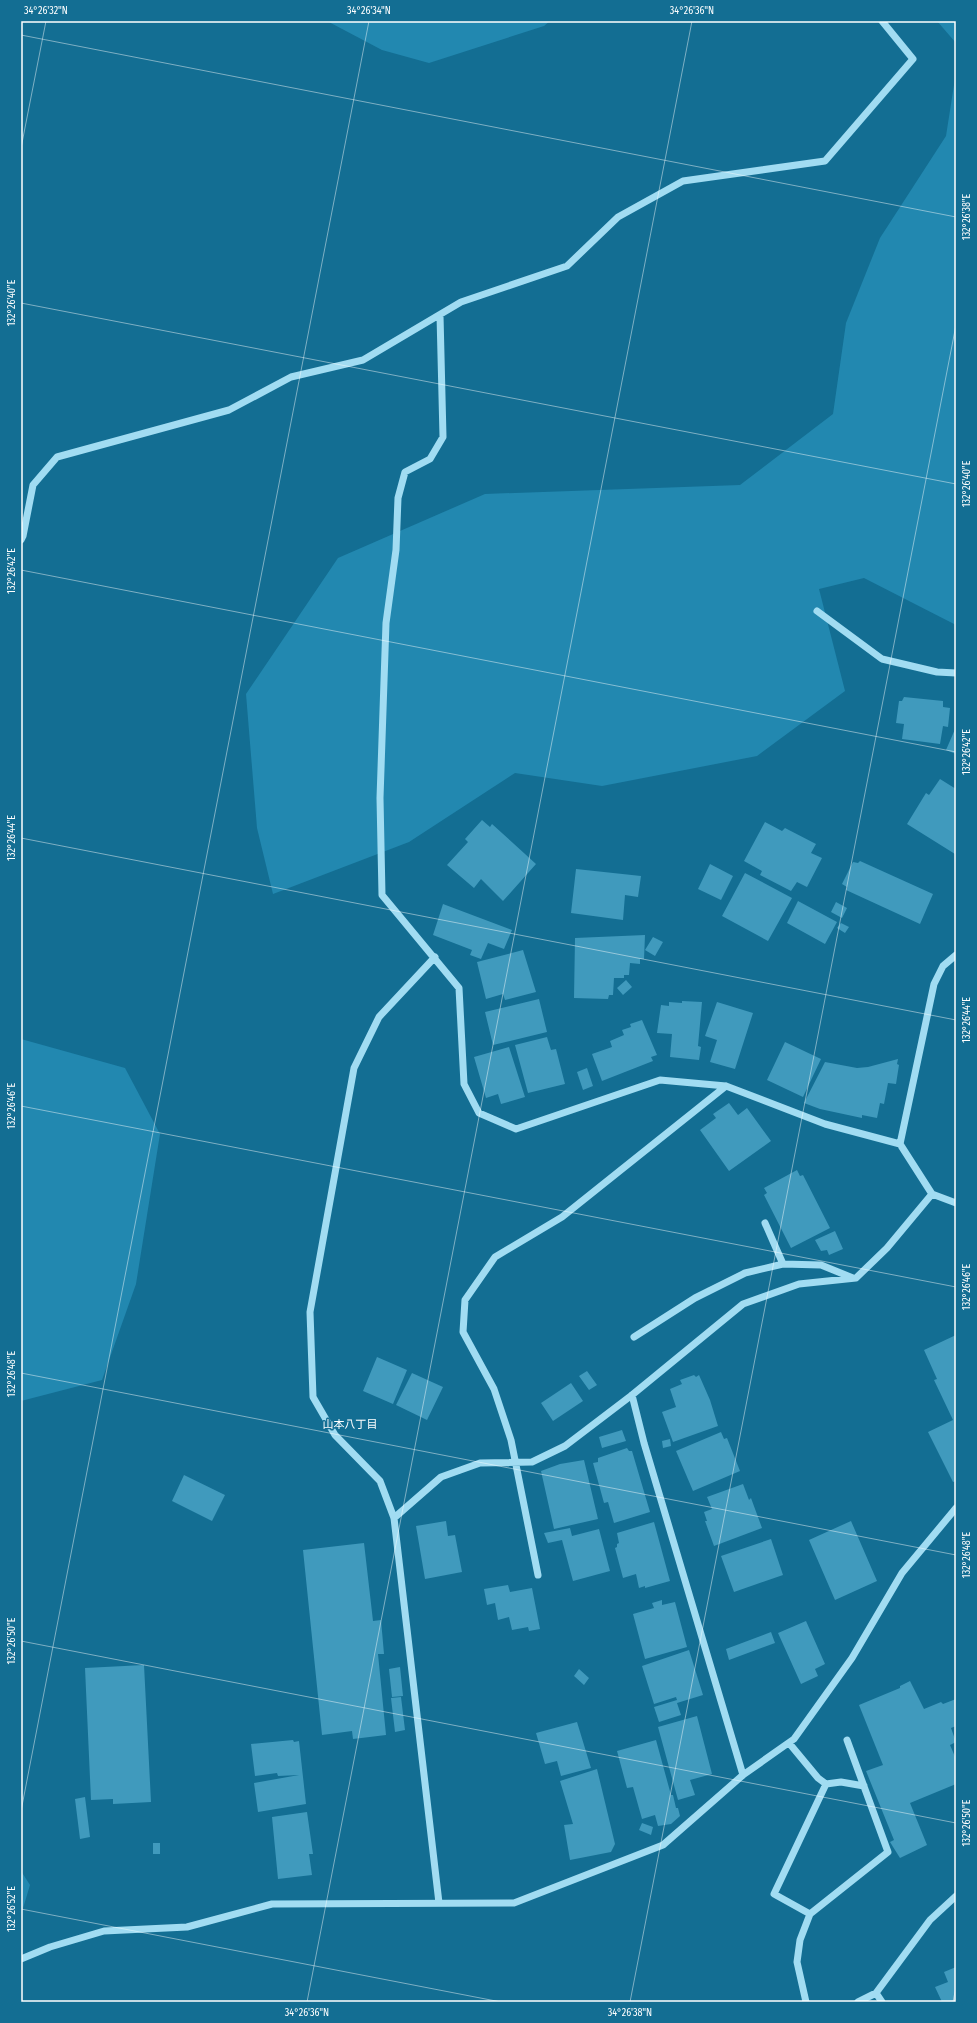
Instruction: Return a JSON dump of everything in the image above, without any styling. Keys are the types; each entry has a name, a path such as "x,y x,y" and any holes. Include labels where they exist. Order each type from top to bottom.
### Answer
{"street":[{"path":"21,540 33,485 57,457 229,410 291,377 364,360 461,302 567,266 618,217 683,181 824,160 913,59 882,21"},
{"path":"440,315 443,437 430,459 405,472 398,498 396,550 386,624 380,798 382,895 435,957 459,988 464,1084 479,1113 516,1129 660,1080 726,1086 825,1124 900,1144 932,1194 956,1203"},
{"path":"817,610 882,659 937,672 956,673"},
{"path":"900,1144 934,984 943,966 956,955"},
{"path":"435,957 379,1017 354,1068 310,1312 312,1397 335,1435 380,1481 394,1518 439,1903"},
{"path":"538,1575 514,1462 511,1440 494,1389 462,1332 465,1300 495,1257 562,1217 726,1086"},
{"path":"394,1518 441,1477 480,1463 532,1462 565,1446 632,1395 743,1304 799,1284 856,1278 887,1248 932,1194"},
{"path":"765,1223 783,1264"},
{"path":"634,1337 695,1298 745,1273 783,1264 821,1266 856,1278"},
{"path":"632,1395 644,1443 743,1775"},
{"path":"21,1959 50,1947 104,1931 188,1927 272,1904 514,1903 663,1845 743,1775 794,1739 852,1658 902,1573 956,1508"},
{"path":"806,2002 797,1962 800,1940 810,1914 888,1852 847,1740"},
{"path":"789,1743 818,1778 826,1784 841,1782 864,1786"},
{"path":"810,1914 774,1894 826,1784"},
{"path":"858,2002 876,1993 930,1920 956,1896"},
{"path":"876,1993 882,2002"}],"shaded area":[{"path":"327,21 550,21 544,26 429,63 382,50"},
{"path":"937,21 956,21 956,43"},
{"path":"956,72 956,625 864,578 819,589 845,691 757,756 602,786 515,773 409,842 273,894 257,828 246,694 338,558 485,494 740,485 833,414 846,323 880,238 946,136"},
{"path":"21,1039 125,1068 160,1134 136,1284 102,1380 21,1401"},
{"path":"21,1871 30,1885 21,1915"}],"building":[{"path":"904,697 943,701 943,707 950,708 948,727 943,726 940,744 902,739 904,724 896,723 899,701 902,701"},
{"path":"956,727 956,754 946,750"},
{"path":"940,779 956,789 955,854 907,824 926,793 929,795"},
{"path":"482,820 490,827 492,824 536,864 503,901 481,879 474,888 447,865 468,842 465,839"},
{"path":"765,822 782,831 785,828 816,844 811,853 822,858 807,887 797,882 791,891 760,875 762,871 744,861"},
{"path":"860,861 933,894 920,924 846,890 847,887 842,884 853,862 858,863"},
{"path":"710,864 733,876 721,900 698,889"},
{"path":"576,869 641,876 638,897 625,895 623,920 571,913"},
{"path":"745,873 792,898 768,941 722,916"},
{"path":"798,901 837,922 825,944 787,923"},
{"path":"836,902 847,908 842,918 831,912"},
{"path":"443,904 512,930 504,949 488,943 481,959 470,955 472,950 433,935"},
{"path":"841,923 849,927 845,933 837,928"},
{"path":"645,935 644,959 640,959 640,964 630,963 629,975 624,975 624,978 614,978 613,995 609,995 608,999 574,998 575,938"},
{"path":"653,937 663,942 655,956 645,950"},
{"path":"523,950 536,992 505,1000 503,994 486,999 477,962"},
{"path":"626,980 632,987 623,995 617,988"},
{"path":"539,999 547,1032 493,1045 485,1012"},
{"path":"682,1001 702,1002 698,1046 701,1047 699,1060 670,1057 672,1034 657,1033 661,1005 669,1006 669,1002 682,1003"},
{"path":"717,1002 753,1013 735,1069 710,1062 717,1040 705,1036"},
{"path":"642,1020 657,1055 651,1057 653,1061 602,1081 592,1054 612,1047 610,1041 624,1035 622,1030 631,1027 630,1024"},
{"path":"547,1037 551,1050 556,1049 565,1084 528,1093 515,1045"},
{"path":"785,1042 821,1059 803,1097 767,1080"},
{"path":"509,1047 525,1097 501,1104 498,1094 486,1098 474,1057"},
{"path":"898,1059 897,1064 899,1065 896,1084 888,1083 884,1104 880,1103 877,1118 862,1115 862,1118 820,1109 804,1103 825,1062 857,1068 868,1067"},
{"path":"587,1068 593,1086 583,1090 577,1072"},
{"path":"729,1103 738,1115 747,1108 771,1141 729,1171 700,1130 716,1118 713,1114"},
{"path":"797,1170 800,1176 803,1175 830,1228 791,1248 764,1195 767,1193 764,1188"},
{"path":"835,1231 843,1249 829,1255 827,1250 821,1251 815,1240"},
{"path":"956,1335 956,1481 953,1482 928,1432 953,1420 934,1380 937,1379 924,1350"},
{"path":"377,1357 407,1370 393,1404 363,1391"},
{"path":"587,1371 597,1385 589,1390 579,1376"},
{"path":"412,1373 443,1387 427,1420 396,1405"},
{"path":"694,1375 696,1377 699,1375 710,1400 718,1426 673,1442 662,1412 676,1407 670,1389 682,1384 680,1380"},
{"path":"571,1383 583,1401 553,1421 541,1403"},
{"path":"622,1430 626,1441 602,1448 599,1437"},
{"path":"721,1432 724,1439 727,1438 740,1471 693,1491 676,1451"},
{"path":"670,1439 671,1446 663,1448 662,1441"},
{"path":"627,1448 629,1451 632,1451 650,1512 614,1523 608,1502 604,1503 593,1463 598,1462 598,1458"},
{"path":"584,1460 598,1519 554,1529 541,1471 560,1464"},
{"path":"184,1475 225,1495 212,1521 172,1501"},
{"path":"743,1484 749,1500 751,1498 762,1528 714,1546 705,1521 707,1521 704,1512 712,1509 707,1497"},
{"path":"446,1521 448,1536 455,1535 462,1572 425,1579 416,1526"},
{"path":"851,1521 877,1581 835,1600 809,1540"},
{"path":"654,1522 670,1581 645,1588 645,1586 639,1588 636,1574 623,1578 615,1548 619,1543 617,1533"},
{"path":"570,1528 572,1536 599,1529 610,1571 573,1581 562,1540 548,1543 544,1533"},
{"path":"771,1539 783,1575 734,1592 721,1556"},
{"path":"364,1543 373,1621 381,1620 384,1654 378,1654 386,1735 353,1739 352,1731 322,1735 303,1550"},
{"path":"508,1585 510,1592 532,1588 540,1629 529,1631 528,1627 512,1630 509,1617 498,1620 495,1603 487,1605 484,1589"},
{"path":"662,1600 662,1605 675,1602 687,1647 645,1659 633,1614 654,1608 652,1603"},
{"path":"806,1621 825,1664 815,1669 818,1676 801,1684 778,1633"},
{"path":"771,1632 775,1643 729,1660 726,1649"},
{"path":"689,1650 703,1695 677,1703 681,1715 659,1722 654,1707 677,1700 676,1697 654,1704 642,1666"},
{"path":"144,1665 151,1802 113,1804 113,1799 91,1800 85,1668"},
{"path":"400,1667 403,1696 392,1697 389,1669"},
{"path":"579,1669 589,1678 584,1685 574,1676"},
{"path":"910,1681 924,1709 941,1702 943,1704 956,1699 956,1726 951,1728 956,1742 950,1745 956,1759 956,1784 910,1803 927,1845 900,1858 890,1842 894,1840 866,1771 883,1765 859,1705 900,1688 900,1686"},
{"path":"401,1697 405,1730 395,1732 391,1698"},
{"path":"697,1716 712,1774 690,1780 695,1795 678,1800 658,1727"},
{"path":"577,1722 591,1768 561,1776 557,1761 545,1764 536,1733"},
{"path":"293,1740 294,1742 299,1741 306,1804 258,1812 254,1783 299,1775 278,1776 277,1773 255,1776 251,1744"},
{"path":"656,1740 671,1795 673,1795 676,1808 678,1808 680,1816 671,1824 658,1826 655,1815 642,1819 633,1787 627,1788 617,1751"},
{"path":"597,1769 615,1844 611,1852 570,1860 564,1825 573,1824 560,1781"},
{"path":"85,1797 90,1837 80,1839 75,1799"},
{"path":"307,1812 313,1854 309,1854 312,1875 278,1879 272,1817"},
{"path":"642,1823 653,1827 651,1835 639,1830"},
{"path":"153,1843 160,1843 160,1854 153,1854"},
{"path":"956,1967 956,2002 942,2002 935,1987 948,1982 944,1972"}],"district":[{"name":"山本八丁目","path":"350,1424"}]}
